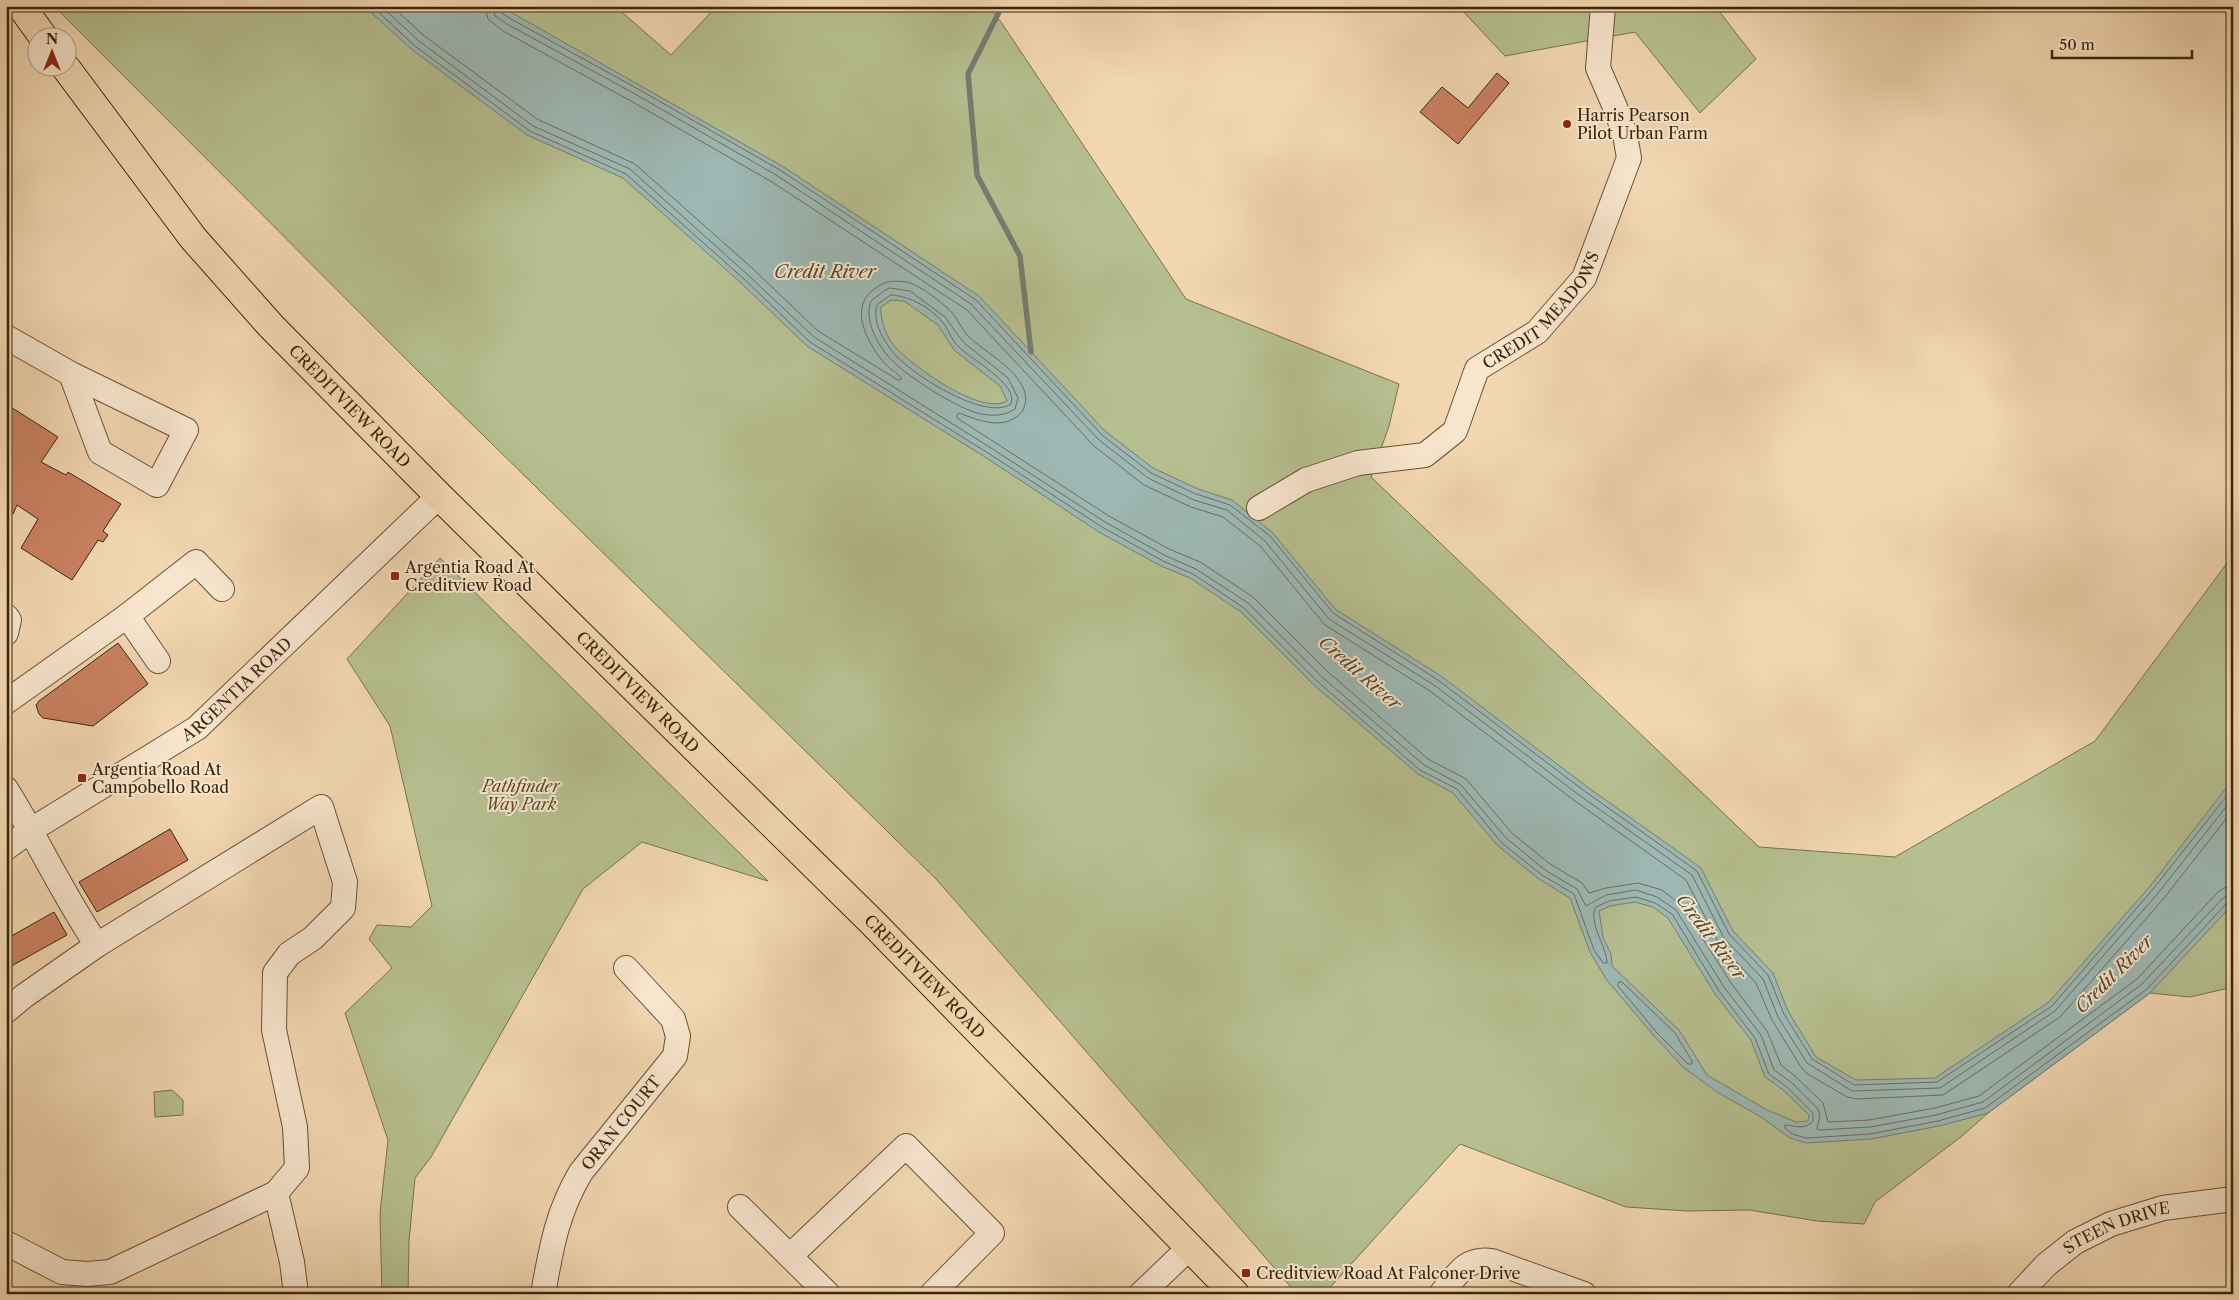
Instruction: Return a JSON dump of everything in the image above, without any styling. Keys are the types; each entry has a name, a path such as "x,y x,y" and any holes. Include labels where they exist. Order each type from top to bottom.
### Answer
{"main road":[{"path":"21,6 37,28"},
{"name":"CREDITVIEW ROAD","path":"73,78 193,238 271,326 439,496 873,923 1235,1294"}],"street":[{"name":"CREDIT MEADOWS","path":"1259,508 1306,480 1349,466 1425,455 1455,431 1477,369 1537,332 1584,278 1630,158 1619,116 1608,86 1598,68 1602,6"},
{"path":"6,337 71,374 186,430 157,485 100,452 71,374"},
{"name":"ARGENTIA ROAD","path":"6,848 31,830 197,728 439,496"},
{"path":"6,702 127,616 196,562 222,589"},
{"path":"6,616 9,620 6,633"},
{"path":"127,616 158,661"},
{"path":"6,789 31,830 72,908 97,945"},
{"path":"6,1011 24,996 97,945 321,808 345,882 343,908 313,938 289,954 275,973 274,1030 295,1126 297,1168 276,1193 110,1272 87,1274 62,1272 6,1243"},
{"name":"ORAN COURT","path":"543,1294 555,1231 569,1192 581,1172 675,1056 678,1036 673,1019 626,968"},
{"path":"791,1255 906,1146 992,1233 932,1294"},
{"path":"276,1193 292,1262 296,1294"},
{"name":"STEEN DRIVE","path":"2019,1294 2046,1264 2075,1242 2111,1224 2163,1208 2233,1199"},
{"path":"740,1207 791,1255 828,1294"},
{"path":"1141,1294 1190,1247"},
{"path":"1441,1294 1464,1266 1481,1259 1492,1261 1584,1294"}],"green space":[{"path":"54,6 615,6 671,55 717,6 987,6 1001,22 1186,299 1399,384 1389,426 1371,477 1759,847 1895,857 2095,741 2233,555 2233,987 2190,997 2150,993 1988,1113 1962,1136 1875,1202 1864,1224 1817,1221 1749,1210 1688,1211 1626,1207 1460,1144 1324,1294 1297,1294 937,880 437,390"},
{"path":"1458,6 1715,6 1756,59 1700,113 1635,32 1505,56"},
{"name":"Pathfinder Way Park","path":"440,558 768,881 642,842 583,889 431,1157 415,1178 409,1241 408,1294 382,1294 380,1213 388,1140 345,1013 392,968 369,939 377,925 411,927 432,906 390,726 347,659"},
{"path":"172,1090 183,1100 183,1115 155,1117 154,1092"}],"water":[{"name":"Credit River","path":"364,6 500,6 782,166 979,296 1105,431 1153,468 1198,489 1232,500 1273,533 1335,609 1441,676 1586,786 1701,868 1733,931 1773,973 1788,1011 1816,1057 1856,1080 1935,1078 2049,1002 2151,885 2233,779 2233,904 2150,993 1988,1113 1939,1126 1871,1139 1806,1143 1790,1138 1761,1117 1717,1092 1684,1068 1606,979 1590,952 1570,898 1539,879 1498,846 1453,793 1418,774 1314,685 1241,612 1190,578 1161,566 1099,532 985,457 807,346 741,283 623,178 527,135 411,49","holes":["891,300 904,301 938,325 954,350 1000,386 1007,401 996,404 982,402 966,396 933,378 906,357 890,340 883,324 881,307","1635,902 1653,907 1668,918 1715,994 1751,1040 1765,1077 1783,1090 1809,1115 1808,1121 1796,1122 1767,1110 1707,1075 1679,1030 1612,966 1611,954 1603,937 1599,911 1610,906"]}],"building":[{"path":"1497,73 1509,83 1458,144 1420,112 1442,87 1468,108"},
{"path":"6,404 58,437 41,462 66,475 68,472 121,504 103,531 108,535 103,542 98,540 72,580 21,548 38,519 17,505 13,514 6,510"},
{"path":"118,643 148,684 93,726 43,718 39,714 36,705 39,701"},
{"path":"170,829 188,860 97,912 79,882"},
{"path":"54,912 67,935 6,969 6,939"}],"waterway":[{"path":"1002,6 968,74 977,175 1020,256 1031,352"}],"place":[{"name":"Harris Pearson Pilot Urban Farm","path":"1567,124"},
{"name":"Argentia Road At Creditview Road","path":"395,576"},
{"name":"Argentia Road At Campobello Road","path":"82,778"},
{"name":"Creditview Road At Falconer Drive","path":"1246,1273"}]}
